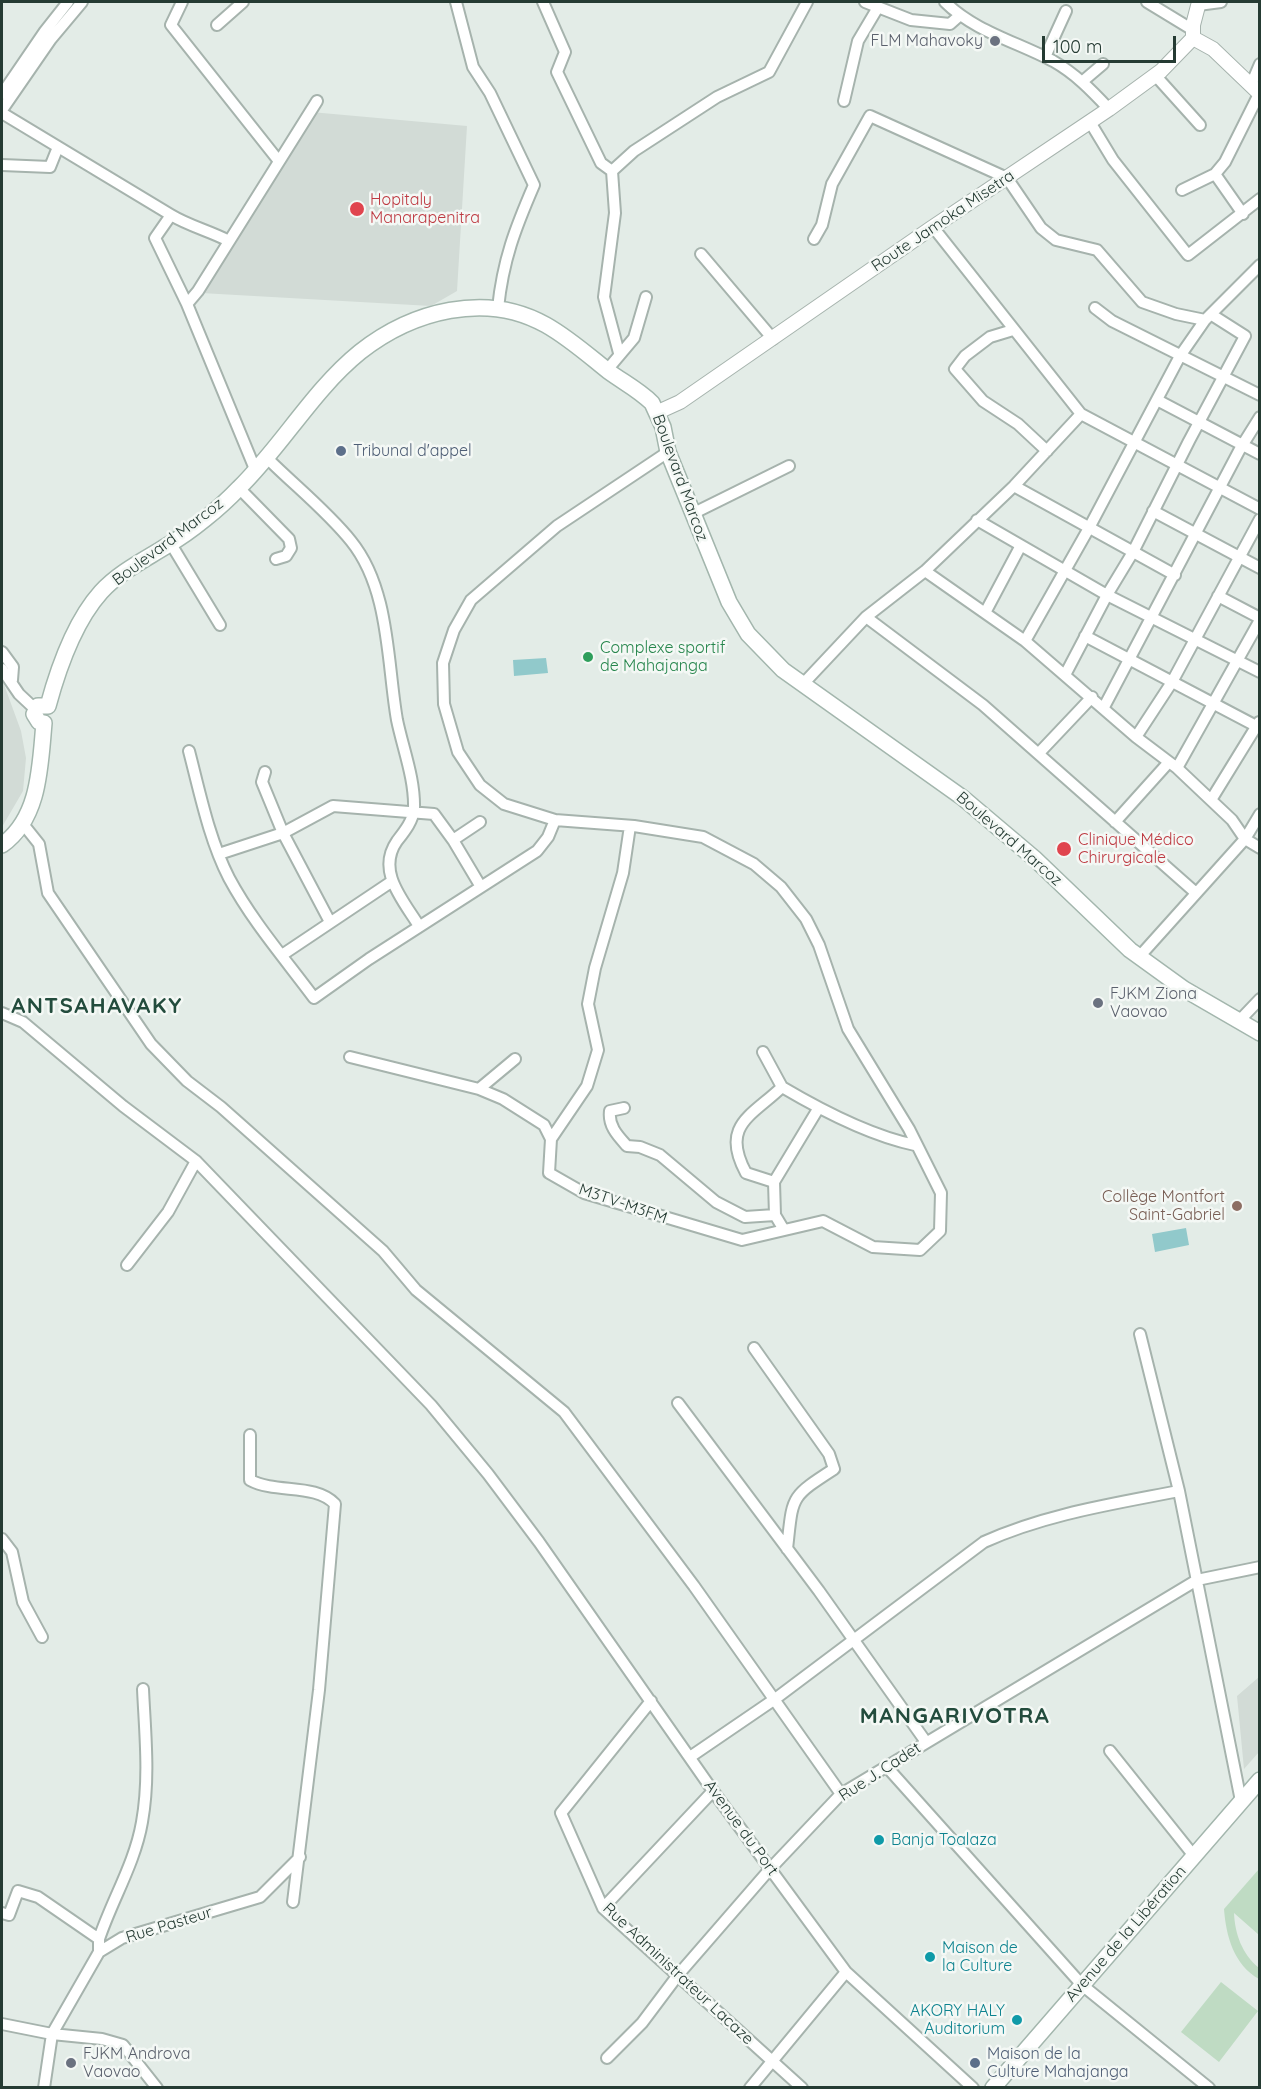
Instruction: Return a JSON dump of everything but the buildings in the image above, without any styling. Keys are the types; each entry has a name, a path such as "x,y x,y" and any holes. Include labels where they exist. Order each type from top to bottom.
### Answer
{"main road":[{"name":"Boulevard Marcoz","path":"23,824 33,798 44,723 52,716 41,708 81,621 102,591 143,560 171,544 239,488 332,380 360,352 406,323 446,310 498,308 545,324 644,396 658,412 668,452 708,556 739,620 765,653 803,684 963,798 1034,858 1139,957 1184,989 1260,1033"},
{"path":"2,845 23,824"},
{"name":"Avenue de la Libération","path":"993,2088 1260,1780"}],"street":[{"path":"2,94 68,2"},
{"path":"82,2 51,39 2,112 185,223 206,229 229,240"},
{"path":"182,2 171,25 228,100 278,160"},
{"path":"217,25 243,2"},
{"path":"456,2 473,68 490,93 534,185 505,259 498,308"},
{"path":"543,2 565,52 556,72 601,163 612,171 615,213 604,297 619,353"},
{"path":"612,171 634,151 717,97 769,72 807,2"},
{"path":"865,2 911,20 950,24 959,16"},
{"path":"945,2 959,16 1045,57 1083,81 1109,109"},
{"path":"1147,2 1214,49 1256,91"},
{"path":"1193,34 1198,3 1221,2"},
{"path":"844,101 858,41 878,9"},
{"path":"1045,57 1066,11"},
{"name":"Route Jamoka Misetra","path":"658,412 668,409 687,397 1109,109 1155,75 1193,34"},
{"path":"1083,81 1103,64"},
{"path":"1182,190 1215,174 1225,162 1256,91 1260,64"},
{"path":"1155,75 1200,125"},
{"path":"187,304 198,291 317,101"},
{"path":"814,238 822,225 832,184 870,116 1007,178 1041,228 1056,240 1096,250 1142,302 1168,312 1208,318 1245,336 1226,377 1199,422 1133,552 1107,595 1065,675"},
{"path":"1090,122 1113,160 1188,255 1260,199"},
{"path":"2,165 50,167 58,147"},
{"path":"1215,174 1243,214"},
{"path":"171,214 155,238 187,304 255,469"},
{"path":"933,227 1081,414 1260,509"},
{"path":"701,254 773,339"},
{"path":"1025,641 1089,528 1180,356 1208,318 1260,265"},
{"path":"608,370 619,353 634,338 646,297"},
{"path":"1095,308 1112,321 1260,395"},
{"path":"1013,330 990,337 965,356 955,369 983,401 1018,424 1047,451"},
{"path":"1157,400 1241,447 1260,454"},
{"path":"803,684 866,617 925,571 1014,486 1081,414"},
{"path":"1104,707 1176,575 1241,447 1260,417"},
{"path":"668,452 557,526 471,600 454,630 443,663 444,704 458,752 480,785 504,804 555,820 630,826 703,837 754,864 792,897 819,945 848,1029 909,1129 915,1145"},
{"path":"267,458 352,542 366,566 388,636 397,719 411,775 414,811 387,861 391,882 419,926"},
{"path":"692,514 789,466"},
{"path":"1014,486 1176,575"},
{"path":"239,488 289,539 291,548 286,556 276,559"},
{"path":"1153,511 1260,568"},
{"path":"1136,737 1173,682 1260,519"},
{"path":"977,520 1020,547 1107,595 1260,672"},
{"path":"171,544 220,625"},
{"path":"986,611 1020,547"},
{"path":"925,571 986,611 1025,641 1136,737 1173,765 1232,820 1245,839 1260,848"},
{"path":"1116,822 1173,765 1213,705 1260,619 1218,596"},
{"path":"866,617 983,705 1196,893"},
{"path":"1085,636 1213,705 1259,726 1211,800"},
{"path":"2,652 12,667 12,680"},
{"path":"2,669 12,680 19,694 41,708"},
{"path":"1039,753 1092,697"},
{"path":"189,751 219,854 229,878 256,921 314,998 419,926 537,851 548,837 555,820"},
{"path":"265,772 262,782 283,833 330,922"},
{"path":"219,854 283,833 333,806 414,811 434,814 453,840 481,887"},
{"path":"1139,957 1245,839 1260,814"},
{"path":"453,840 480,822"},
{"path":"23,824 39,844 48,893 151,1044 187,1081 221,1107 383,1251 416,1290 564,1412 603,1461 841,1794"},
{"path":"350,1057 479,1089 503,1099 544,1125 551,1139 587,1086 598,1050 588,1004 595,968 624,873 630,826"},
{"path":"282,955 391,882"},
{"path":"1240,1020 1260,999"},
{"name":"Avenue du Port","path":"2,1014 23,1022 123,1106 195,1161 431,1405 488,1474 539,1542 713,1791 846,1972 973,2088"},
{"path":"763,1052 782,1087 818,1108 890,1140 915,1145"},
{"path":"479,1089 515,1059"},
{"path":"774,1182 746,1173 740,1161 737,1134 742,1121 758,1110 782,1087"},
{"path":"624,1108 610,1111 609,1120 615,1132 627,1146 640,1147 660,1155 716,1202 745,1217 775,1215"},
{"path":"784,1230 775,1215 774,1182 818,1108"},
{"name":"M3TV-M3FM","path":"551,1139 549,1173 584,1193 742,1240 823,1221 873,1247 920,1250 940,1231 941,1193 915,1145"},
{"path":"127,1265 168,1212 195,1161"},
{"path":"1140,1334 1179,1491 1241,1801"},
{"path":"754,1348 829,1454 834,1469 801,1490 792,1503 787,1549"},
{"path":"678,1403 927,1742"},
{"path":"250,1435 250,1480 263,1487 326,1494 335,1504 319,1690 293,1902"},
{"path":"690,1757 775,1699 984,1542 1010,1530 1069,1512 1179,1491"},
{"path":"2,1539 12,1552 23,1602 42,1637"},
{"name":"Rue J. Cadet","path":"607,2058 642,2023 678,1975 770,1869 841,1794 1197,1580 1260,1567"},
{"path":"44,2088 52,2034 99,1952 99,1939 132,1858 142,1823 147,1776 143,1689"},
{"name":"Rue Administrateur Lacaze","path":"651,1701 561,1813 603,1908 802,2088"},
{"path":"1110,1751 1194,1856"},
{"path":"886,1766 1082,1985 1209,2088"},
{"path":"603,1908 713,1791"},
{"name":"Rue Pasteur","path":"99,1952 122,1938 260,1897 300,1857"},
{"path":"2,1913 9,1915 18,1891 38,1897 99,1939"},
{"path":"750,2088 846,1972"},
{"path":"2,2024 52,2034 102,2039 123,2045 158,2088"}],"shaded area":[{"name":"Hopitaly Manarapenitra","path":"311,112 467,126 457,291 431,306 201,293"},
{"path":"2,679 21,731 26,758 23,791 2,827"},
{"path":"1259,1677 1259,1752 1244,1769 1237,1696"}],"green space":[{"path":"1259,1869 1259,1935 1234,1913 1240,1943 1259,1968 1259,1979 1250,1973 1237,1958 1229,1939 1224,1909"},
{"path":"1221,1982 1258,2011 1219,2062 1181,2032"}],"water":[{"path":"546,658 548,673 514,676 513,660"},
{"path":"1186,1228 1189,1245 1155,1252 1152,1234"}],"place":[{"name":"FLM Mahavoky","path":"995,41"},
{"name":"Hopitaly Manarapenitra","path":"357,209"},
{"name":"Tribunal d'appel","path":"341,451"},
{"name":"Complexe sportif de Mahajanga","path":"588,657"},
{"name":"Clinique Médico Chirurgicale","path":"1064,849"},
{"name":"FJKM Ziona Vaovao","path":"1098,1003"},
{"name":"Collège Montfort Saint-Gabriel","path":"1237,1206"},
{"name":"Banja Toalaza","path":"879,1840"},
{"name":"Maison de la Culture","path":"930,1957"},
{"name":"AKORY HALY Auditorium","path":"1017,2020"},
{"name":"FJKM Androva Vaovao","path":"71,2063"},
{"name":"Maison de la Culture Mahajanga","path":"975,2063"}],"district":[{"name":"ANTSAHAVAKY","path":"97,1006"},
{"name":"MANGARIVOTRA","path":"955,1716"}]}
